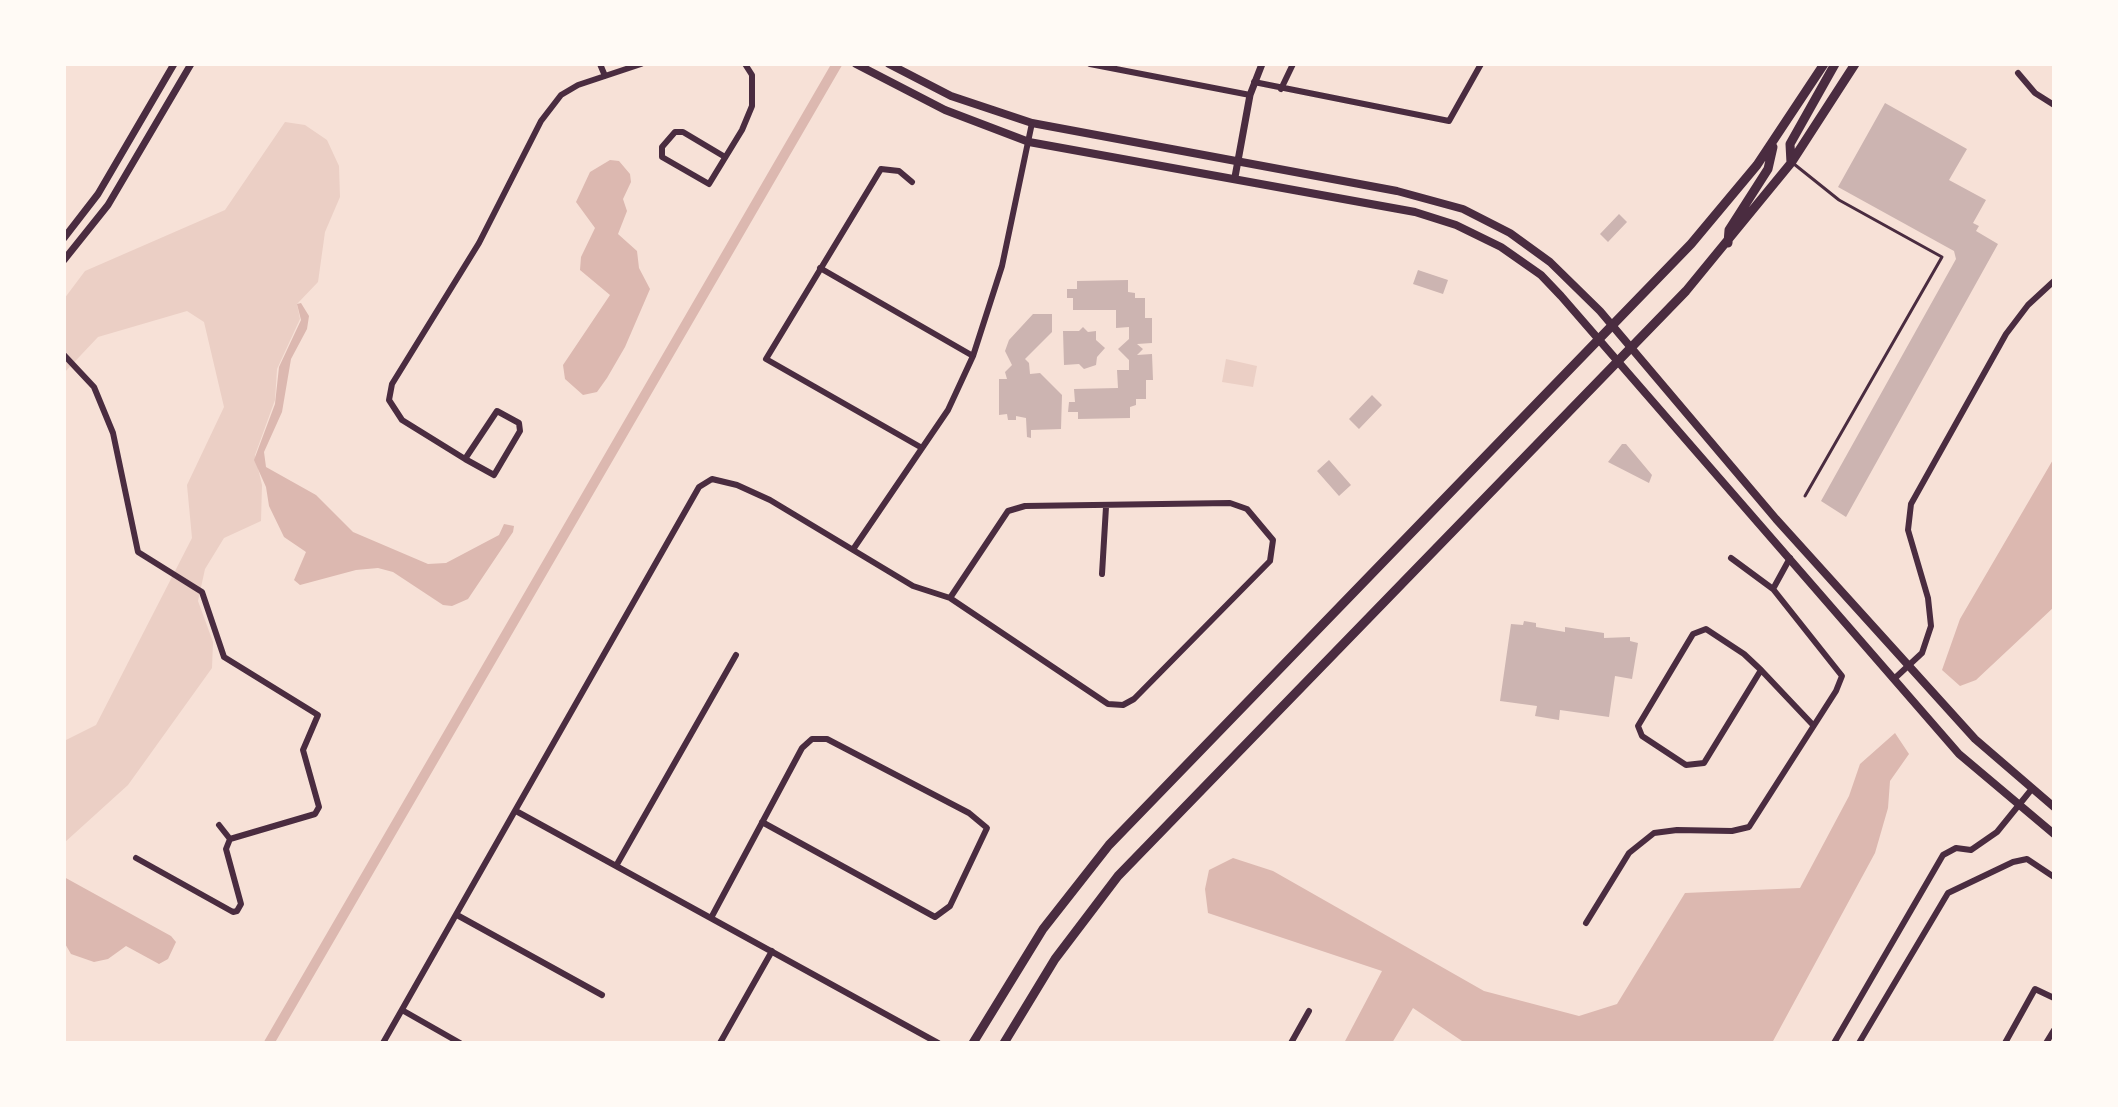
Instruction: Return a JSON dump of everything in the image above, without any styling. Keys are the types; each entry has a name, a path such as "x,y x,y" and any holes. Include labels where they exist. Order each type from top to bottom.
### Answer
{"main road":[{"path":"889,64 951,96 1032,123 1397,191 1463,209 1510,233 1550,262 1613,328 1776,519 1975,739 2054,807"},
{"path":"973,1043 1043,929 1109,845 1702,233 1774,141 1824,64"},
{"path":"1791,163 1790,144 1835,64"},
{"path":"1004,1043 1055,959 1138,853 1618,361 1728,243 1791,163 1855,64"},
{"path":"860,66 945,110 1029,142 1415,212 1479,234 1541,275 1959,754 2017,806 2054,834"},
{"path":"1728,243 1729,230 1768,169 1774,141"}],"street":[{"path":"64,238 98,194 174,64"},
{"path":"64,260 108,205 191,64"},
{"path":"600,64 605,76"},
{"path":"465,459 497,411 519,423 520,431 494,475 465,459 402,420 389,400 392,384 479,243 541,121 561,95 641,64"},
{"path":"725,157 683,132 675,132 662,147 662,157 709,184 725,157 752,106 752,75 745,64"},
{"path":"1090,64 1250,95"},
{"path":"1235,177 1250,95 1262,64"},
{"path":"1281,89 1293,64"},
{"path":"1254,82 1449,121 1481,64"},
{"path":"2018,73 2035,93 2054,105"},
{"path":"854,548 948,410 973,356 1002,266 1032,123"},
{"path":"912,182 899,171 881,169 861,196 766,359 922,448"},
{"path":"820,268 973,356"},
{"path":"1894,679 1922,653 1931,626 1928,598 1908,530 1911,504 2006,334 2028,305 2054,281"},
{"path":"64,355 94,387 109,421 138,552 202,592 224,657 318,715 303,750 319,807 315,814 230,839"},
{"path":"383,1043 699,487 712,479 737,485 770,500 913,586 950,598 1108,704 1123,705 1134,699 1270,561 1274,552 1273,540 1240,504 1025,506 1008,511 950,598"},
{"path":"1102,574 1106,507"},
{"path":"1586,923 1629,853 1654,833 1677,830 1732,831 1749,827 1836,691 1842,676 1773,589 1731,558"},
{"path":"1773,589 1790,558"},
{"path":"1761,670 1704,763 1686,765 1642,736 1638,726 1693,634 1706,629 1761,670 1813,725"},
{"path":"616,866 736,655"},
{"path":"711,918 762,822 802,748 812,739 827,739 969,813 987,828 950,906 935,917 762,822"},
{"path":"1834,1043 1943,855 1956,848 1971,850 1997,832 2031,790"},
{"path":"516,811 938,1043"},
{"path":"219,825 230,839"},
{"path":"136,858 233,912 241,904 226,849 230,839"},
{"path":"1859,1043 1948,893 2013,862 2027,859 2054,877"},
{"path":"457,915 602,995"},
{"path":"720,1043 772,951"},
{"path":"2005,1043 2035,989 2054,998"},
{"path":"402,1010 460,1043"},
{"path":"1291,1043 1309,1011"},
{"path":"2046,1043 2054,1030"}],"lane":[{"path":"1791,163 1804,169 1839,200 1942,257 1805,496"}],"shaded area":[{"path":"285,122 305,125 327,140 339,166 340,197 325,232 318,282 297,304 300,319 277,369 275,400 255,455 262,485 261,521 224,538 205,569 198,601 213,642 212,668 128,785 64,843 64,741 96,725 192,538 187,485 224,407 204,322 187,311 98,337 64,373 64,299 85,271 225,210"},
{"path":"610,160 619,161 630,174 631,182 623,199 627,211 618,234 637,251 639,268 650,289 625,347 607,378 597,392 583,395 565,379 563,365 610,295 580,270 581,257 595,228 576,202 590,172"},
{"path":"301,303 309,316 307,329 291,359 282,412 264,452 266,467 316,495 353,532 428,564 446,563 499,535 504,524 514,526 468,599 452,606 443,605 393,572 378,568 356,570 300,585 294,580 306,552 284,537 269,506 266,487 254,460 275,404 279,367 301,320 297,304"},
{"path":"1226,359 1257,366 1253,387 1222,382"},
{"path":"2054,458 2054,607 1976,680 1960,686 1942,670 1960,619"},
{"path":"1895,733 1909,754 1890,781 1888,808 1875,853 1772,1043 1465,1043 1413,1008 1392,1043 1344,1043 1382,971 1208,913 1205,889 1209,870 1233,858 1273,871 1484,991 1579,1016 1617,1004 1685,893 1800,888 1849,796 1860,764"},
{"path":"64,877 171,936 176,942 168,959 159,964 126,946 108,959 94,962 71,954 64,942"}],"building":[{"path":"1885,103 1967,149 1949,180 1986,200 1973,223 1979,226 1976,231 1998,244 1846,517 1821,501 1956,259 1954,251 1838,187"},
{"path":"1619,214 1627,222 1608,242 1600,234"},
{"path":"1418,270 1448,280 1443,294 1413,284"},
{"path":"1128,280 1128,292 1135,293 1135,298 1145,298 1145,318 1152,318 1152,343 1137,344 1143,349 1137,355 1152,354 1153,380 1146,380 1146,399 1136,399 1136,405 1130,407 1130,418 1078,419 1078,412 1068,412 1069,402 1075,402 1074,389 1118,388 1117,370 1129,370 1129,360 1118,349 1129,339 1129,327 1116,328 1116,310 1073,310 1073,298 1067,298 1067,289 1077,289 1077,281"},
{"path":"1033,314 1052,314 1052,332 1025,359 1029,363 1030,374 1040,373 1062,395 1061,429 1031,430 1031,438 1027,437 1026,418 1016,416 1016,420 1008,420 1007,414 999,415 999,379 1007,379 1005,372 1012,365 1005,351 1009,340"},
{"path":"1083,327 1088,332 1096,331 1096,340 1105,348 1097,357 1096,365 1084,369 1079,364 1064,365 1063,331 1079,331"},
{"path":"1372,395 1382,405 1359,429 1349,419"},
{"path":"1622,444 1626,444 1652,475 1649,483 1608,462"},
{"path":"1329,460 1351,485 1339,496 1317,471"},
{"path":"1524,621 1536,623 1536,627 1565,632 1565,627 1604,633 1604,638 1630,637 1630,641 1638,643 1632,679 1615,676 1609,717 1560,710 1559,720 1535,716 1537,706 1500,701 1511,624 1523,625"}],"waterway":[{"path":"269,1043 837,64"}]}
